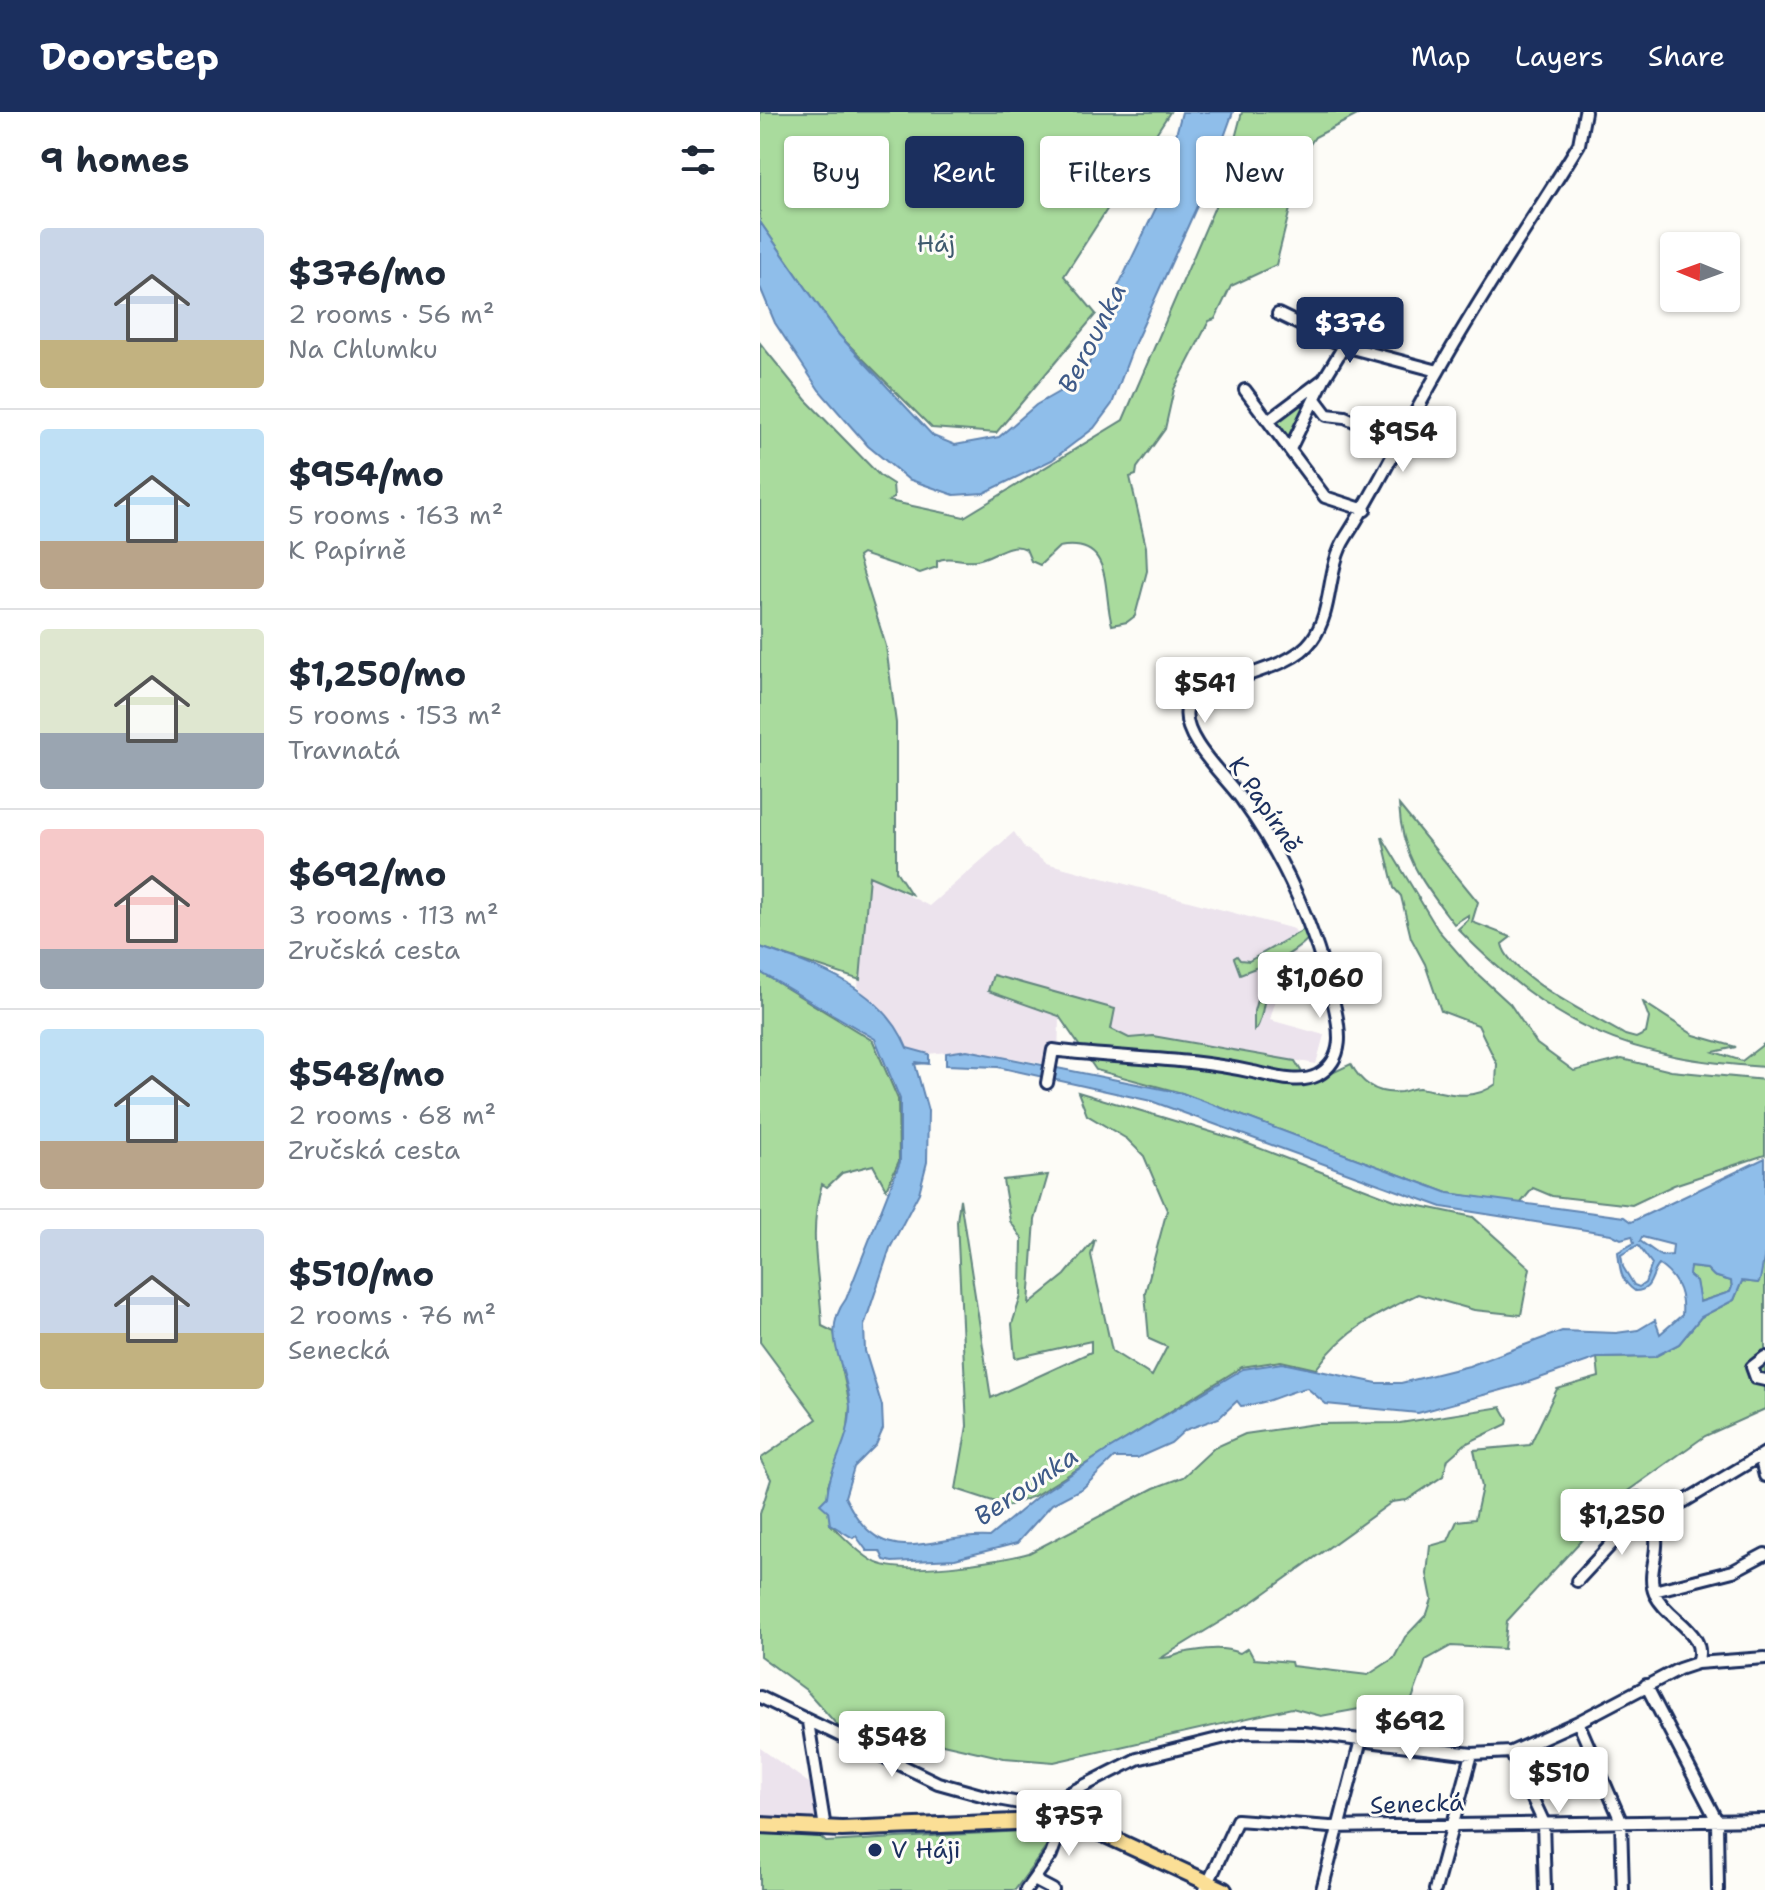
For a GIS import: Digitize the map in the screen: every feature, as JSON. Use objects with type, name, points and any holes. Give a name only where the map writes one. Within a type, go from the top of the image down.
[{"type":"main road","points":[[760,1825],[825,1828],[1042,1813],[1109,1836],[1207,1887],[1224,1890]]},
{"type":"street","name":"K Papírně","points":[[1047,1083],[1053,1050],[1113,1058],[1189,1060],[1305,1079],[1322,1072],[1339,1047],[1340,1030],[1317,939],[1279,859],[1243,802],[1190,733],[1186,716],[1194,700],[1234,680],[1290,660],[1311,643],[1321,626],[1335,560],[1365,510],[1438,371],[1579,144],[1585,112]]},
{"type":"street","points":[[1278,314],[1344,346],[1438,371]]},
{"type":"street","points":[[1290,449],[1344,346]]},
{"type":"street","points":[[1268,421],[1324,379]]},
{"type":"street","points":[[1245,390],[1325,497],[1365,510]]},
{"type":"street","points":[[1315,399],[1327,415],[1345,417],[1401,442]]},
{"type":"street","points":[[1765,1357],[1752,1367],[1756,1378],[1765,1380]]},
{"type":"street","points":[[1650,1522],[1762,1454],[1765,1476]]},
{"type":"street","points":[[1638,1498],[1656,1536],[1652,1579],[1654,1591],[1660,1602],[1699,1641],[1702,1651],[1697,1663]]},
{"type":"street","points":[[1577,1581],[1644,1509]]},
{"type":"street","points":[[1654,1591],[1733,1571],[1765,1554]]},
{"type":"street","points":[[760,1697],[938,1783],[1042,1813],[1137,1759],[1224,1736],[1273,1731],[1472,1754],[1511,1752],[1697,1663],[1765,1658]]},
{"type":"street","points":[[1646,1685],[1717,1821],[1718,1890]]},
{"type":"street","points":[[808,1722],[825,1828]]},
{"type":"street","points":[[1578,1722],[1621,1821],[1623,1890]]},
{"type":"street","points":[[1322,1890],[1361,1740]]},
{"type":"street","points":[[1511,1752],[1543,1821],[1545,1890]]},
{"type":"street","points":[[1435,1890],[1472,1754]]},
{"type":"street","points":[[1026,1890],[1061,1835],[1064,1820]]},
{"type":"street","name":"Senecká","points":[[1207,1887],[1237,1820],[1339,1827],[1452,1822],[1765,1820]]},
{"type":"street","points":[[1034,1880],[1053,1890]]},
{"type":"shaded area","points":[[1014,832],[1024,847],[1046,863],[1294,929],[1304,945],[1287,959],[1270,1020],[1324,1035],[1316,1064],[1154,1036],[1129,1038],[1111,1030],[1115,1009],[994,975],[989,991],[1059,1016],[1058,1066],[967,1050],[928,1054],[907,1048],[901,1033],[858,987],[869,875],[929,906]]},
{"type":"shaded area","points":[[760,1748],[813,1786],[816,1820],[760,1819]]},
{"type":"green space","name":"Háj","points":[[760,112],[1170,112],[1154,136],[1040,136],[1040,208],[1108,208],[1064,276],[1096,314],[996,433],[932,428],[839,335],[760,222]]},
{"type":"green space","points":[[1242,112],[1363,112],[1313,140],[1313,136],[1236,136]]},
{"type":"green space","points":[[1214,208],[1290,208],[1276,265],[1231,286],[1174,389],[1165,429],[1137,468],[1136,475],[1130,477],[1146,547],[1147,571],[1135,616],[1127,622],[1112,625],[1106,583],[1098,558],[1090,550],[1077,546],[1059,547],[1040,565],[1031,561],[1026,549],[1013,547],[976,560],[941,559],[937,561],[937,567],[920,573],[862,554],[858,557],[886,646],[896,723],[896,871],[911,894],[869,876],[860,980],[760,947],[760,343],[806,400],[879,475],[893,484],[894,498],[889,501],[964,517],[1123,420]]},
{"type":"green space","points":[[1320,383],[1292,438],[1285,438],[1275,426],[1275,417]]},
{"type":"green space","points":[[1399,805],[1478,902],[1472,922],[1511,937],[1502,944],[1508,956],[1536,982],[1625,1035],[1636,1038],[1646,1033],[1649,1018],[1643,1002],[1694,1035],[1736,1047],[1714,1052],[1742,1061],[1765,1043],[1765,1067],[1716,1063],[1633,1046],[1596,1032],[1528,991],[1458,929],[1468,920],[1468,915],[1454,924],[1433,896],[1416,869],[1404,840]]},
{"type":"green space","points":[[1382,837],[1438,930],[1471,968],[1510,1004],[1537,1044],[1574,1071],[1622,1059],[1671,1071],[1765,1080],[1765,1155],[1674,1185],[1632,1205],[1552,1196],[1533,1188],[1520,1204],[1448,1193],[1182,1093],[1096,1070],[1059,1016],[988,991],[993,975],[1115,1009],[1111,1029],[1129,1038],[1153,1036],[1295,1061],[1309,1084],[1351,1064],[1365,1082],[1384,1092],[1419,1088],[1468,1095],[1487,1090],[1496,1084],[1497,1064],[1478,1025],[1441,1011],[1425,964],[1411,938],[1401,896],[1394,888]]},
{"type":"green space","points":[[1305,929],[1309,937],[1272,971],[1260,1021],[1254,1031],[1254,1011],[1264,974],[1258,967],[1240,974],[1234,958],[1237,956],[1240,960],[1249,961]]},
{"type":"green space","points":[[760,972],[873,1041],[898,1099],[899,1161],[886,1189],[873,1165],[842,1173],[827,1187],[822,1184],[815,1220],[822,1326],[834,1332],[850,1405],[847,1438],[828,1485],[830,1524],[873,1561],[886,1566],[926,1568],[973,1564],[1029,1553],[1154,1488],[1183,1477],[1214,1448],[1245,1434],[1315,1424],[1400,1423],[1501,1407],[1508,1419],[1507,1424],[1465,1444],[1448,1459],[1443,1476],[1407,1500],[1392,1502],[1254,1601],[1161,1658],[1214,1649],[1240,1653],[1248,1648],[1254,1659],[1368,1675],[1394,1658],[1405,1637],[1427,1614],[1432,1599],[1427,1574],[1430,1546],[1448,1541],[1457,1521],[1475,1519],[1482,1487],[1474,1450],[1530,1445],[1557,1389],[1599,1377],[1597,1358],[1654,1357],[1679,1344],[1701,1317],[1734,1300],[1742,1281],[1758,1283],[1765,1253],[1765,1409],[1705,1436],[1625,1493],[1507,1621],[1504,1649],[1451,1646],[1426,1660],[1411,1702],[1386,1699],[1359,1709],[1321,1716],[1292,1708],[1054,1762],[1004,1758],[912,1737],[838,1726],[806,1690],[760,1656],[760,1514],[771,1479],[760,1459],[817,1419],[760,1342]]},
{"type":"green space","points":[[1078,1092],[1238,1140],[1397,1201],[1473,1217],[1530,1268],[1521,1315],[1474,1310],[1418,1294],[1375,1316],[1349,1334],[1316,1369],[1281,1361],[1242,1367],[1034,1496],[1008,1506],[956,1489],[967,1426],[957,1221],[960,1199],[991,1398],[1091,1352],[1091,1341],[1015,1358],[1012,1324],[1021,1296],[1022,1238],[1010,1221],[1003,1180],[1048,1175],[1035,1220],[1029,1304],[1065,1275],[1095,1239],[1091,1255],[1112,1351],[1152,1376],[1167,1347],[1149,1339],[1145,1293],[1167,1210],[1144,1156],[1127,1139],[1087,1115]]},
{"type":"green space","points":[[1690,1267],[1707,1269],[1714,1276],[1731,1281],[1730,1292],[1699,1302],[1696,1281],[1688,1275]]},
{"type":"green space","points":[[1041,1830],[1050,1842],[1015,1890],[760,1890],[760,1832],[816,1833],[826,1842]]},
{"type":"water","points":[[1182,112],[1233,112],[1224,136],[1196,136],[1196,208],[1134,345],[1112,404],[1094,428],[1052,460],[984,493],[954,495],[908,479],[868,446],[819,390],[775,323],[760,287],[760,222],[839,335],[933,436],[955,445],[999,437],[1036,405],[1071,385],[1086,372],[1117,289],[1156,208],[1180,208],[1180,136],[1176,136]]},
{"type":"water","points":[[760,947],[825,971],[865,995],[882,1010],[907,1048],[929,1054],[929,1063],[915,1064],[928,1111],[927,1162],[919,1193],[890,1248],[864,1326],[865,1351],[882,1406],[883,1429],[876,1445],[854,1467],[845,1497],[860,1521],[875,1536],[892,1543],[909,1545],[989,1537],[1038,1496],[1106,1451],[1243,1369],[1282,1363],[1377,1383],[1401,1383],[1469,1366],[1562,1331],[1616,1333],[1638,1330],[1655,1320],[1660,1334],[1682,1315],[1678,1286],[1659,1265],[1645,1288],[1635,1291],[1626,1283],[1618,1252],[1634,1243],[1632,1236],[1621,1239],[1611,1234],[1442,1207],[1151,1101],[998,1067],[946,1065],[946,1053],[967,1050],[1182,1093],[1448,1193],[1624,1217],[1631,1222],[1765,1158],[1765,1253],[1760,1280],[1758,1283],[1742,1281],[1734,1300],[1701,1317],[1679,1344],[1654,1357],[1597,1358],[1520,1385],[1418,1413],[1326,1404],[1307,1388],[1251,1405],[1241,1406],[1237,1401],[1219,1418],[1185,1430],[1171,1443],[1137,1458],[1114,1458],[1083,1488],[1052,1504],[1017,1543],[955,1559],[884,1560],[880,1551],[867,1551],[856,1536],[853,1538],[830,1524],[828,1511],[820,1504],[827,1497],[849,1419],[848,1392],[837,1352],[835,1326],[900,1162],[900,1099],[875,1039],[760,972]],"holes":[[[1642,1237],[1673,1245],[1672,1255],[1661,1256],[1640,1241]],[[1638,1245],[1652,1264],[1645,1283],[1639,1287],[1634,1285],[1623,1267],[1621,1255]],[[1690,1267],[1707,1269],[1714,1276],[1731,1281],[1732,1287],[1730,1292],[1700,1302],[1696,1281],[1689,1275]]]},
{"type":"waterway","points":[[916,1062],[929,1064]]},
{"type":"place","name":"V Háji","points":[[875,1850]]},
{"type":"water label","name":"Berounka","points":[[1092,338]]},
{"type":"water label","name":"Berounka","points":[[1026,1486]]}]
